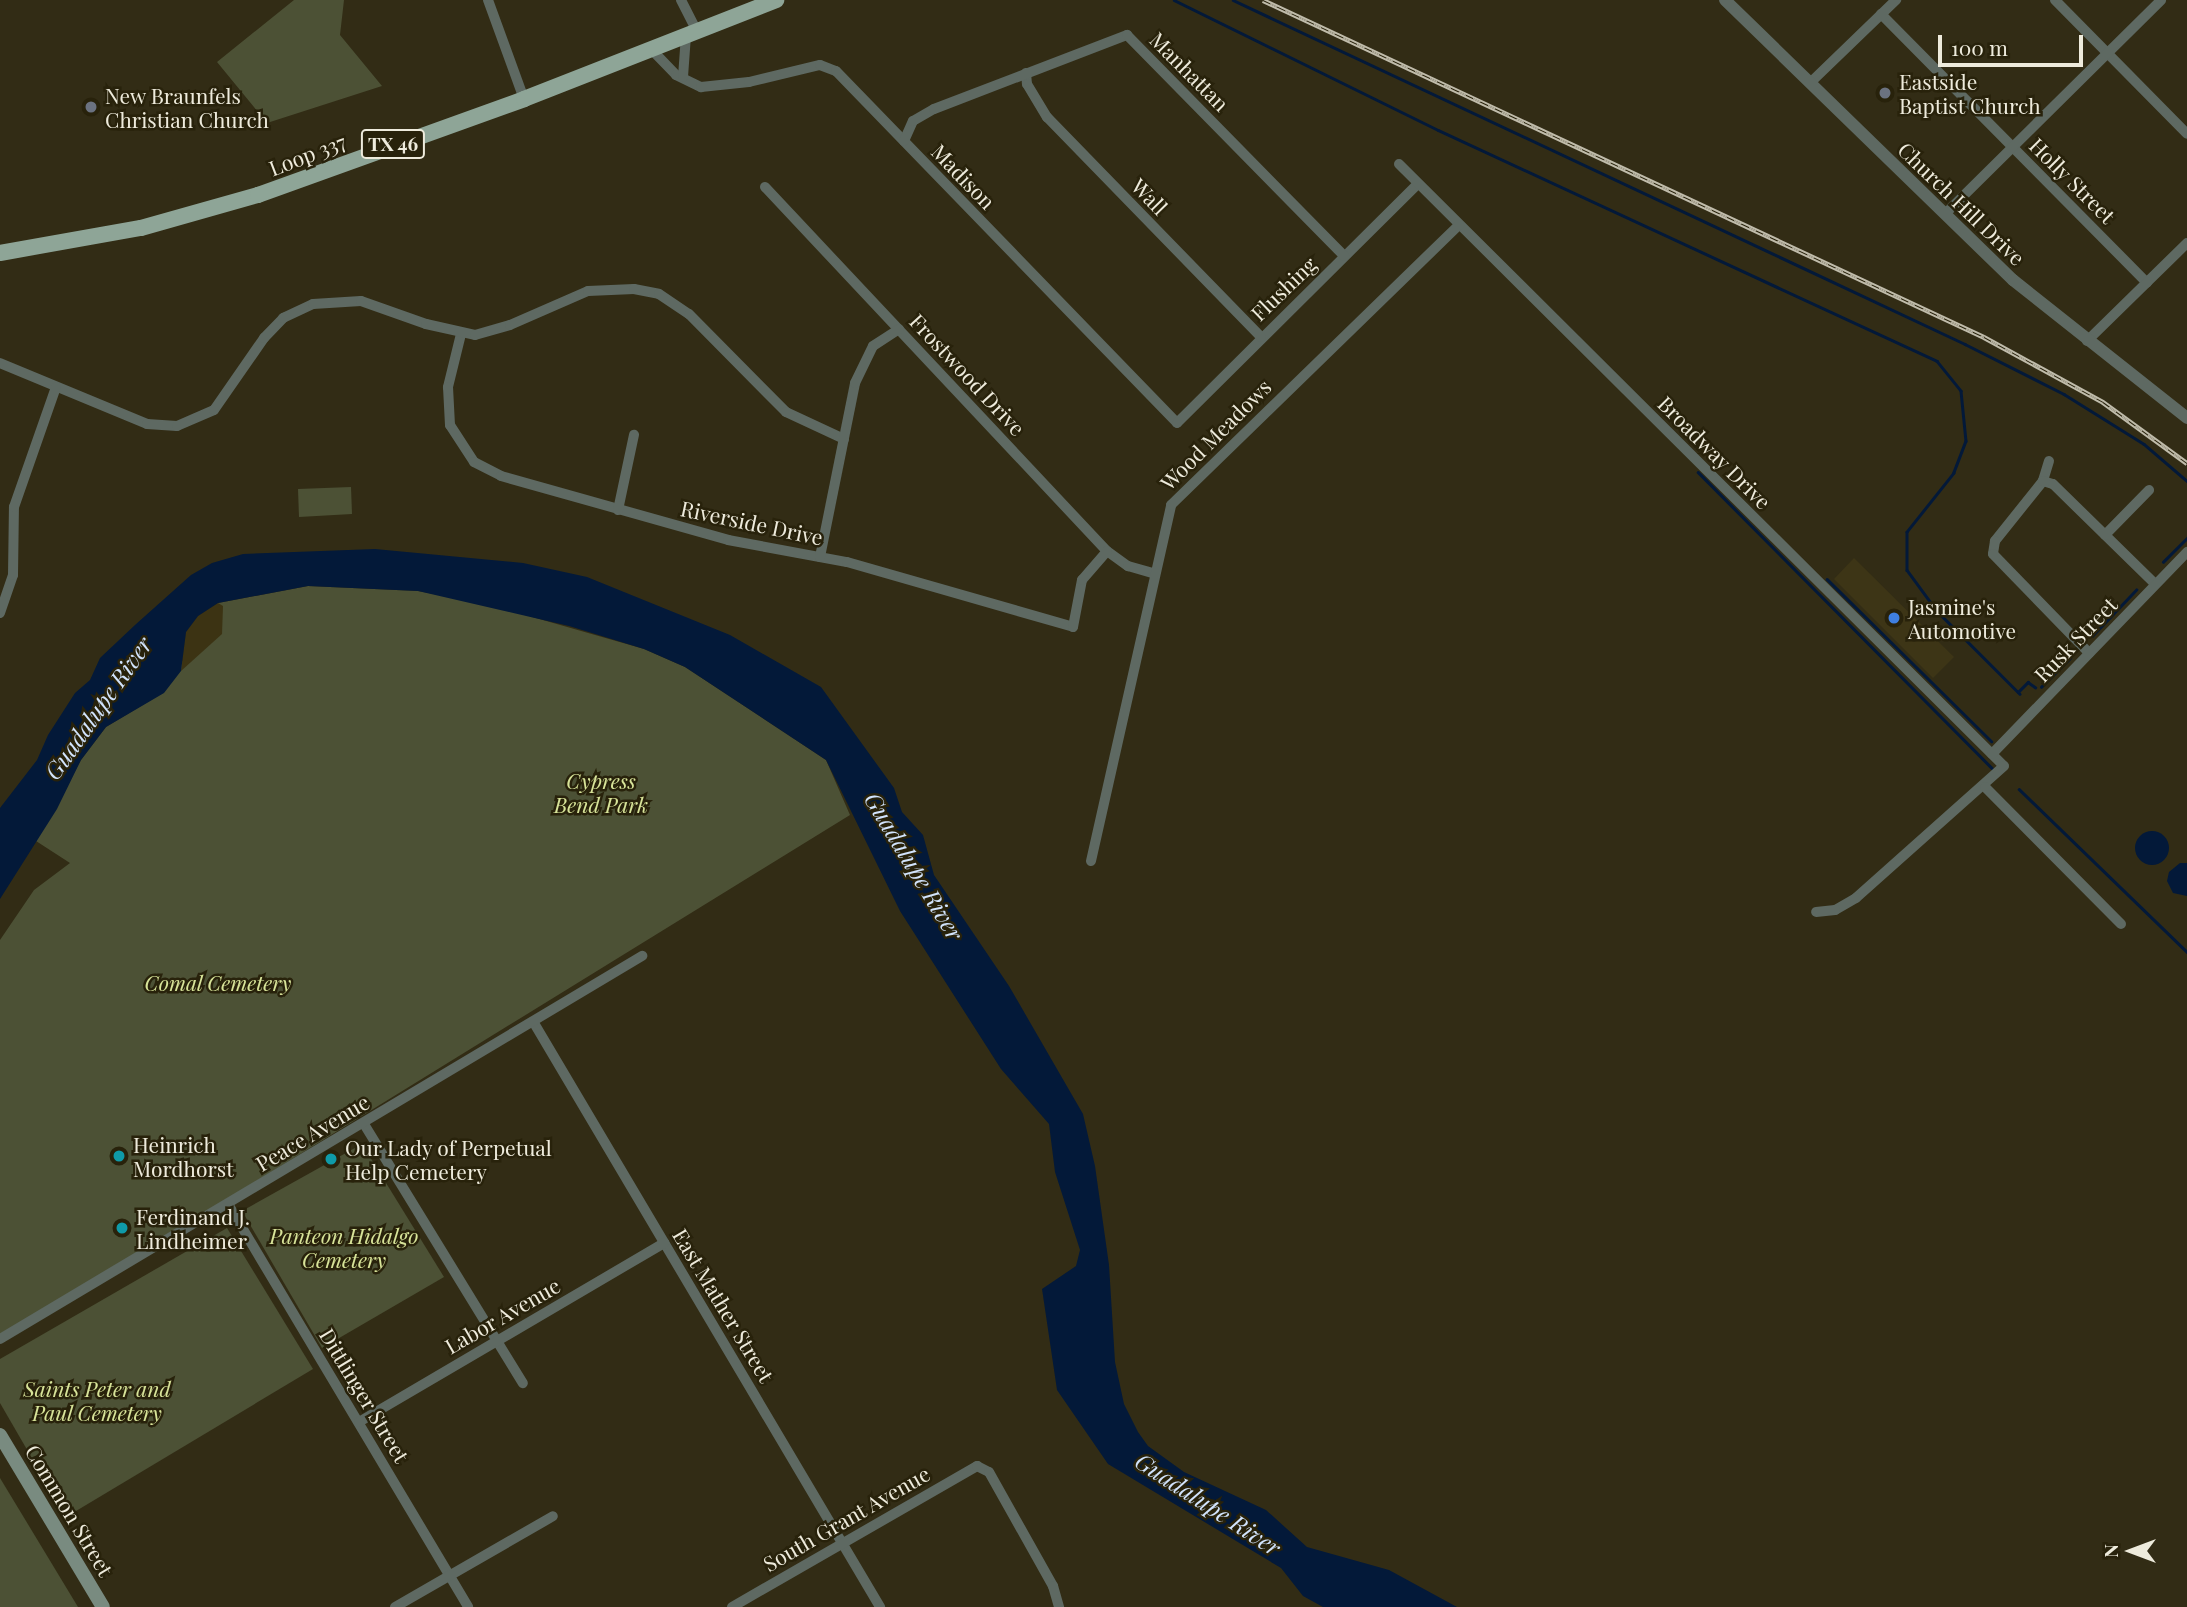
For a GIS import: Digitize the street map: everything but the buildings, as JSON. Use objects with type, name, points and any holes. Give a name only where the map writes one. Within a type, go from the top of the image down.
[{"type":"main road","name":"Loop 337","points":[[0,253],[99,237],[212,210],[524,100],[776,0]]},
{"type":"main road","name":"Common Street","points":[[0,1435],[103,1607]]},
{"type":"street","points":[[488,0],[524,100]]},
{"type":"street","points":[[681,0],[692,33],[682,78]]},
{"type":"street","name":"Church Hill Drive","points":[[1725,0],[2013,280],[2187,418]]},
{"type":"street","points":[[1810,83],[1896,0]]},
{"type":"street","points":[[2055,0],[2187,134]]},
{"type":"street","points":[[1945,214],[2161,0]]},
{"type":"street","name":"Holly Street","points":[[1881,14],[2147,283]]},
{"type":"street","name":"Manhattan","points":[[904,141],[913,121],[921,115],[1127,35],[1344,256]]},
{"type":"street","name":"Madison","points":[[651,49],[694,86],[709,87],[825,65],[904,141],[1177,423]]},
{"type":"street","name":"Wall","points":[[1026,73],[1027,84],[1047,117],[1261,337]]},
{"type":"street","name":"Broadway Drive","points":[[1399,164],[2004,766],[1984,787]]},
{"type":"street","name":"Flushing","points":[[1177,423],[1418,184]]},
{"type":"street","name":"Frostwood Drive","points":[[765,187],[1107,551],[1128,566],[1152,573]]},
{"type":"street","name":"Wood Meadows","points":[[1091,862],[1164,519],[1177,497],[1459,225]]},
{"type":"street","points":[[2087,341],[2187,243]]},
{"type":"street","points":[[0,363],[147,424],[177,426],[214,410],[264,338],[283,318],[313,304],[361,301],[461,334],[491,332],[601,288],[648,291],[669,299],[710,331],[786,412],[844,439]]},
{"type":"street","points":[[820,557],[855,383],[873,346],[899,329]]},
{"type":"street","name":"Riverside Drive","points":[[461,334],[447,402],[450,425],[463,450],[501,476],[760,548],[820,557],[1073,627],[1082,580],[1107,551]]},
{"type":"street","points":[[0,613],[13,575],[14,507],[55,387]]},
{"type":"street","points":[[618,510],[635,435]]},
{"type":"street","points":[[2049,461],[2043,481],[2034,487],[1993,551],[1997,561],[2089,653]]},
{"type":"street","points":[[2043,481],[2053,484],[2155,584]]},
{"type":"street","points":[[2105,535],[2149,490]]},
{"type":"street","name":"Rusk Street","points":[[1992,754],[2187,552]]},
{"type":"street","points":[[1816,912],[1835,910],[1856,898],[1984,787],[2121,924]]},
{"type":"street","name":"Peace Avenue","points":[[0,1339],[364,1124],[472,1055],[534,1023],[642,956]]},
{"type":"street","name":"East Mather Street","points":[[534,1023],[880,1607]]},
{"type":"street","points":[[364,1124],[495,1342],[523,1382]]},
{"type":"street","name":"Dittlinger Street","points":[[228,1204],[468,1607]]},
{"type":"street","name":"Labor Avenue","points":[[359,1422],[664,1243]]},
{"type":"street","name":"South Grant Avenue","points":[[732,1607],[969,1468],[981,1467],[989,1472],[1040,1563],[1056,1605]]},
{"type":"street","points":[[395,1607],[553,1516]]},
{"type":"shaded area","name":"Jasmine's Automotive","points":[[1854,558],[1954,657],[1933,678],[1834,579]]},
{"type":"green space","points":[[294,0],[344,0],[340,35],[382,86],[267,123],[217,62]]},
{"type":"green space","points":[[351,487],[352,514],[299,517],[298,489]]},
{"type":"green space","points":[[308,586],[418,591],[487,604],[644,649],[685,667],[826,760],[850,815],[0,1339],[0,940],[34,890],[70,863],[36,841],[81,760],[106,727],[164,692],[218,603]]},
{"type":"green space","name":"Panteon Hidalgo Cemetery","points":[[362,1144],[444,1277],[322,1348],[242,1211]]},
{"type":"green space","name":"Saints Peter and Paul Cemetery","points":[[227,1228],[313,1369],[66,1517],[0,1403],[0,1359]]},
{"type":"green space","points":[[0,1478],[78,1607],[0,1607]]},
{"type":"sand","points":[[218,603],[223,606],[222,634],[181,671],[186,632],[198,616]]},
{"type":"water","name":"Guadalupe River","points":[[375,549],[523,563],[587,577],[730,635],[821,687],[894,788],[902,812],[923,835],[934,875],[1009,986],[1083,1114],[1095,1166],[1109,1265],[1115,1362],[1124,1404],[1138,1432],[1148,1446],[1184,1472],[1266,1510],[1307,1547],[1389,1570],[1457,1607],[1323,1607],[1303,1596],[1281,1568],[1108,1464],[1057,1390],[1042,1289],[1076,1266],[1080,1250],[1055,1172],[1049,1124],[1001,1069],[900,911],[826,760],[685,667],[644,649],[569,626],[418,591],[308,586],[218,603],[198,616],[186,632],[181,671],[164,693],[106,727],[81,760],[57,809],[0,899],[0,808],[37,760],[48,735],[75,693],[90,680],[100,658],[135,625],[191,575],[212,563],[243,554]]},
{"type":"water","points":[[2152,831],[2164,836],[2169,848],[2164,860],[2152,865],[2140,860],[2135,848],[2140,836]]},
{"type":"water","points":[[2180,863],[2187,863],[2187,896],[2173,893],[2167,881],[2169,872]]},
{"type":"waterway","points":[[1174,0],[1438,130],[1937,361],[1961,391],[1966,441],[1954,473],[1907,532],[1907,570],[1937,611],[2020,694]]},
{"type":"waterway","points":[[1233,0],[1965,344],[2064,394],[2144,444],[2187,481]]},
{"type":"waterway","points":[[1698,472],[1992,768]]},
{"type":"waterway","points":[[2163,562],[2187,538]]},
{"type":"waterway","points":[[1827,579],[1991,741]]},
{"type":"waterway","points":[[2092,636],[2136,590]]},
{"type":"waterway","points":[[2041,687],[2070,658]]},
{"type":"waterway","points":[[2018,692],[2028,682],[2035,687]]},
{"type":"waterway","points":[[2019,789],[2187,952]]},
{"type":"railway","points":[[1263,0],[1984,337],[2103,402],[2187,463]]},
{"type":"place","name":"Eastside Baptist Church","points":[[1885,93]]},
{"type":"place","name":"New Braunfels Christian Church","points":[[91,107]]},
{"type":"place","name":"Jasmine's Automotive","points":[[1894,618]]},
{"type":"place","name":"Heinrich Mordhorst","points":[[119,1156]]},
{"type":"place","name":"Our Lady of Perpetual Help Cemetery","points":[[331,1159]]},
{"type":"place","name":"Ferdinand J. Lindheimer","points":[[122,1228]]},
{"type":"park label","name":"Cypress Bend Park","points":[[601,792]]},
{"type":"park label","name":"Comal Cemetery","points":[[218,982]]}]
